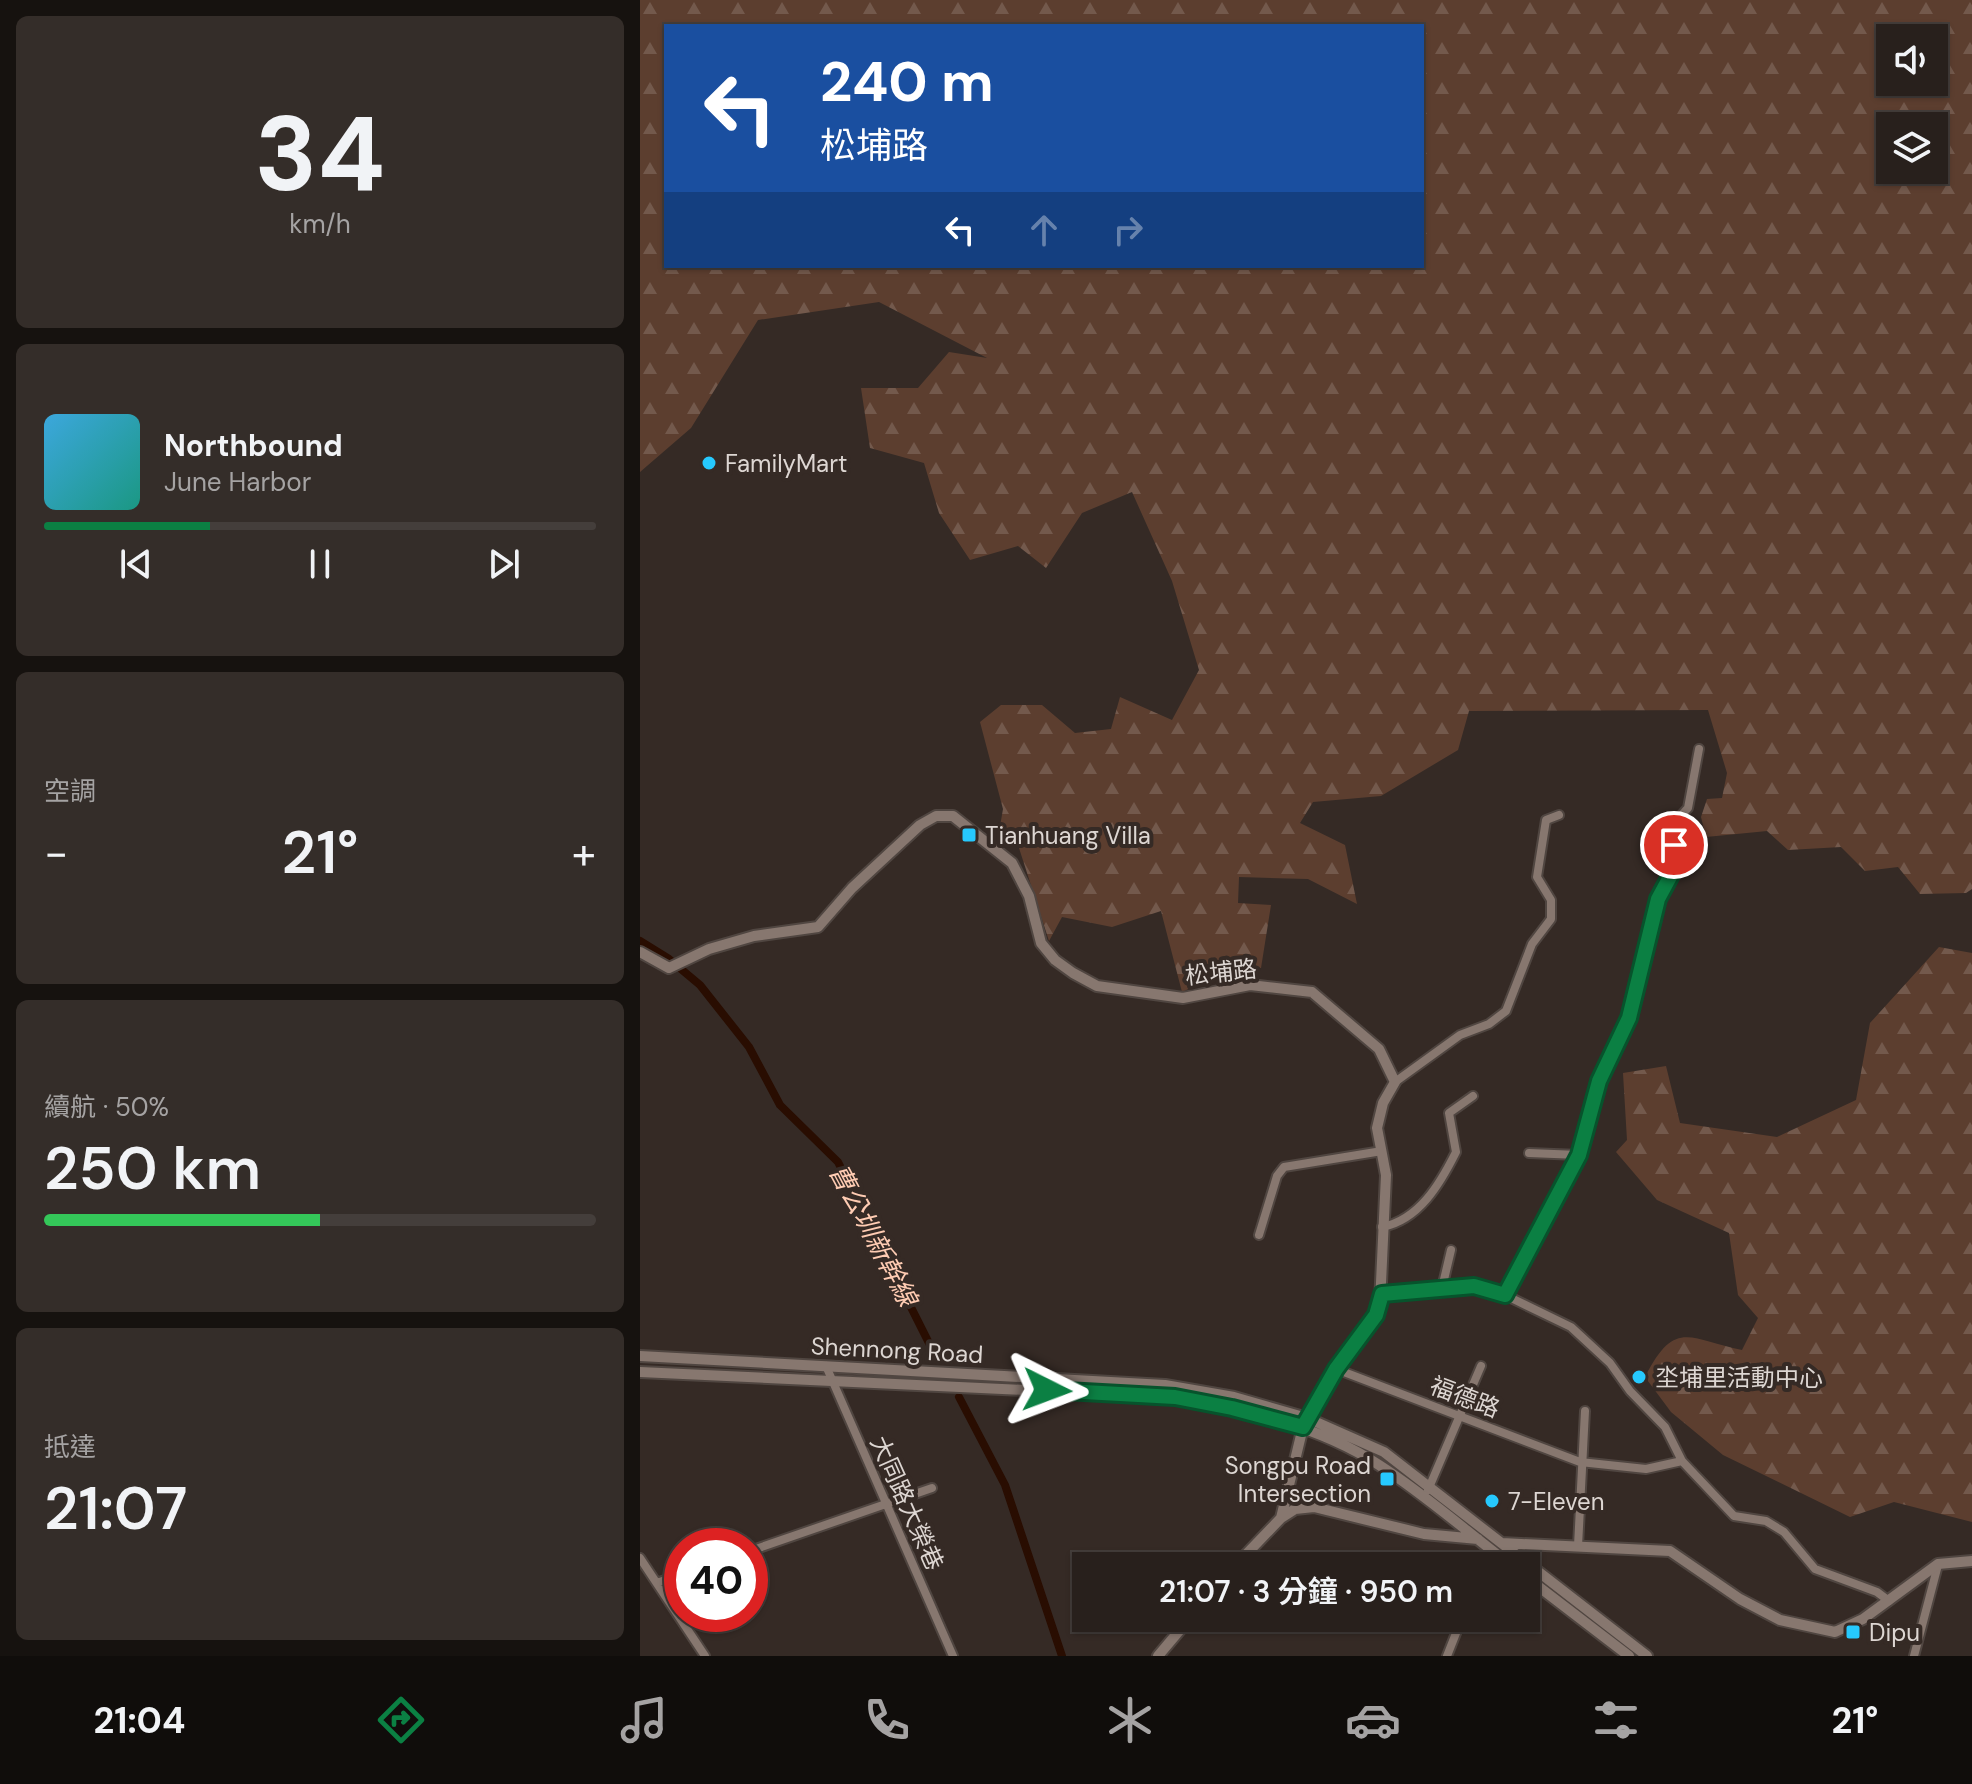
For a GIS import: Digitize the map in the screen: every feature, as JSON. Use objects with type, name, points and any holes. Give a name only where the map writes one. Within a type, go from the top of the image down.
[{"type":"street","points":[[1505,1295],[1579,1155],[1599,1081],[1629,1018],[1658,899],[1671,875],[1677,820],[1688,808],[1699,749]]},
{"type":"street","points":[[1281,1518],[1305,1423],[1336,1369],[1376,1315],[1382,1294],[1386,1175],[1379,1114],[1395,1082],[1460,1035],[1489,1024],[1506,1011],[1532,944],[1551,919],[1551,900],[1537,877],[1546,820],[1559,815]]},
{"type":"street","name":"松埔路","points":[[640,952],[671,967],[684,959],[754,936],[818,927],[852,888],[920,825],[936,816],[953,816],[1012,863],[1029,896],[1041,943],[1055,960],[1084,980],[1097,986],[1183,998],[1254,984],[1312,992],[1379,1049],[1395,1082]]},
{"type":"street","points":[[1382,1227],[1404,1222],[1421,1205],[1456,1152],[1449,1113],[1473,1096]]},
{"type":"street","points":[[1259,1235],[1277,1176],[1284,1167],[1382,1151]]},
{"type":"street","points":[[1529,1153],[1579,1155]]},
{"type":"street","points":[[1442,1288],[1451,1250]]},
{"type":"street","points":[[1382,1294],[1474,1286],[1505,1295],[1571,1327],[1610,1363],[1630,1391],[1672,1436],[1682,1461],[1734,1516],[1766,1521],[1784,1532],[1815,1569],[1877,1592],[1889,1601]]},
{"type":"street","name":"Shennong Road","points":[[640,1356],[1165,1385],[1234,1397],[1305,1423],[1428,1491],[1500,1542],[1647,1656]]},
{"type":"street","name":"大同路大榮巷","points":[[826,1366],[953,1656]]},
{"type":"street","points":[[1428,1491],[1481,1366]]},
{"type":"street","name":"福德路","points":[[1336,1369],[1580,1462],[1646,1469],[1682,1461]]},
{"type":"street","name":"Shennong Road","points":[[640,1372],[1175,1397],[1305,1423]]},
{"type":"street","points":[[1578,1546],[1585,1411]]},
{"type":"street","points":[[768,1545],[932,1488]]},
{"type":"street","name":"Shennong Road","points":[[1428,1491],[1488,1552]]},
{"type":"street","points":[[1248,1552],[1281,1518],[1295,1509],[1314,1507],[1424,1534],[1500,1542],[1670,1551],[1740,1599],[1780,1620],[1814,1629],[1845,1630],[1938,1564],[1972,1561]]},
{"type":"street","points":[[1498,1552],[1500,1542]]},
{"type":"street","points":[[640,1558],[705,1656]]},
{"type":"street","points":[[1914,1656],[1938,1564]]},
{"type":"street","points":[[657,1583],[664,1580]]},
{"type":"street","points":[[1540,1588],[1629,1656]]},
{"type":"street","points":[[1158,1656],[1178,1632]]},
{"type":"street","points":[[1447,1656],[1456,1632]]},
{"type":"green space","points":[[640,0],[1972,0],[1972,889],[1966,893],[1920,894],[1898,867],[1865,871],[1841,847],[1788,850],[1767,831],[1706,837],[1701,817],[1707,799],[1722,798],[1727,773],[1708,710],[1469,711],[1458,750],[1381,796],[1313,802],[1300,823],[1345,845],[1357,904],[1308,879],[1239,877],[1238,903],[1271,905],[1261,968],[1237,966],[1182,992],[1161,911],[1112,927],[1062,917],[1049,941],[1019,848],[998,838],[1003,809],[980,722],[1001,705],[1042,705],[1075,733],[1111,729],[1120,697],[1172,720],[1199,670],[1172,581],[1132,492],[1082,513],[1046,568],[1018,546],[970,560],[939,513],[924,463],[870,448],[861,388],[918,388],[949,352],[987,358],[879,302],[758,320],[691,428],[640,472]]},
{"type":"green space","points":[[1939,947],[1972,953],[1972,1522],[1894,1502],[1850,1517],[1723,1455],[1671,1412],[1645,1377],[1665,1346],[1685,1337],[1742,1350],[1758,1318],[1738,1295],[1729,1233],[1657,1200],[1616,1152],[1627,1140],[1623,1073],[1666,1066],[1680,1123],[1777,1137],[1856,1100],[1870,1023]]},
{"type":"waterway","name":"曹公圳新幹線","points":[[640,941],[669,959],[700,985],[749,1047],[780,1105],[838,1162],[937,1359]]},
{"type":"waterway","name":"曹公圳新幹線","points":[[959,1397],[1005,1485],[1062,1656]]},
{"type":"place","name":"FamilyMart","points":[[709,463]]},
{"type":"place","name":"Tianhuang Villa","points":[[969,835]]},
{"type":"place","name":"坔埔里活動中心","points":[[1639,1377]]},
{"type":"place","name":"Songpu Road Intersection","points":[[1387,1479]]},
{"type":"place","name":"7-Eleven","points":[[1492,1501]]},
{"type":"place","name":"Dipu","points":[[1853,1632]]},
{"type":"route","points":[[1047,1390],[1175,1397],[1303,1427],[1336,1369],[1376,1315],[1382,1294],[1474,1286],[1505,1295],[1579,1155],[1599,1081],[1629,1018],[1658,899],[1670,880],[1674,845]]}]
